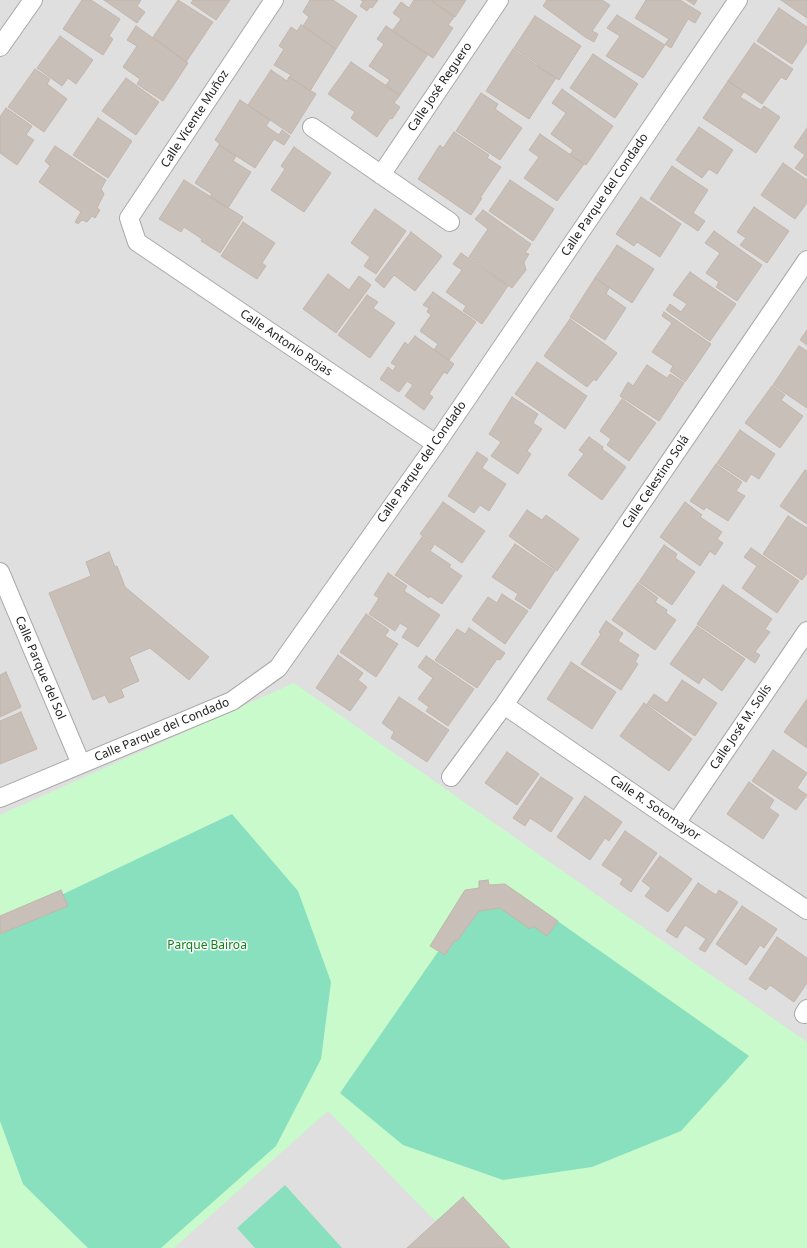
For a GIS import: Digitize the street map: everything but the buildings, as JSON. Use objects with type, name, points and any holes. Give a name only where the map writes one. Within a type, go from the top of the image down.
[{"type":"street","points":[[0,48],[32,0]]},
{"type":"street","name":"Calle Vicente Muñoz","points":[[137,242],[129,218],[274,0]]},
{"type":"street","name":"Calle José Reguero","points":[[381,175],[500,0]]},
{"type":"street","name":"Calle Parque del Condado","points":[[0,798],[232,701],[278,668],[436,444],[738,0]]},
{"type":"street","points":[[312,127],[450,222]]},
{"type":"street","name":"Calle Antonio Rojas","points":[[137,242],[436,444]]},
{"type":"street","name":"Calle Celestino Solá","points":[[451,777],[504,705],[807,260]]},
{"type":"street","name":"Calle Parque del Sol","points":[[0,572],[81,764]]},
{"type":"street","name":"Calle José M. Solís","points":[[676,823],[807,631]]},
{"type":"street","name":"Calle R. Sotomayor","points":[[504,705],[676,823],[807,910]]},
{"type":"shaded area","points":[[0,0],[807,0],[807,1248],[0,1248]]},
{"type":"green space","name":"Parque Bairoa","points":[[294,683],[807,1042],[807,1248],[508,1248],[465,1201],[435,1221],[328,1111],[174,1248],[0,1248],[0,815]]},
{"type":"green space","points":[[232,814],[298,891],[331,982],[321,1059],[276,1146],[161,1248],[88,1248],[23,1184],[0,1121],[0,924]]},
{"type":"green space","points":[[515,891],[749,1056],[681,1131],[592,1167],[503,1180],[403,1145],[340,1093],[469,907]]},
{"type":"green space","points":[[285,1185],[342,1248],[255,1248],[237,1228]]}]
